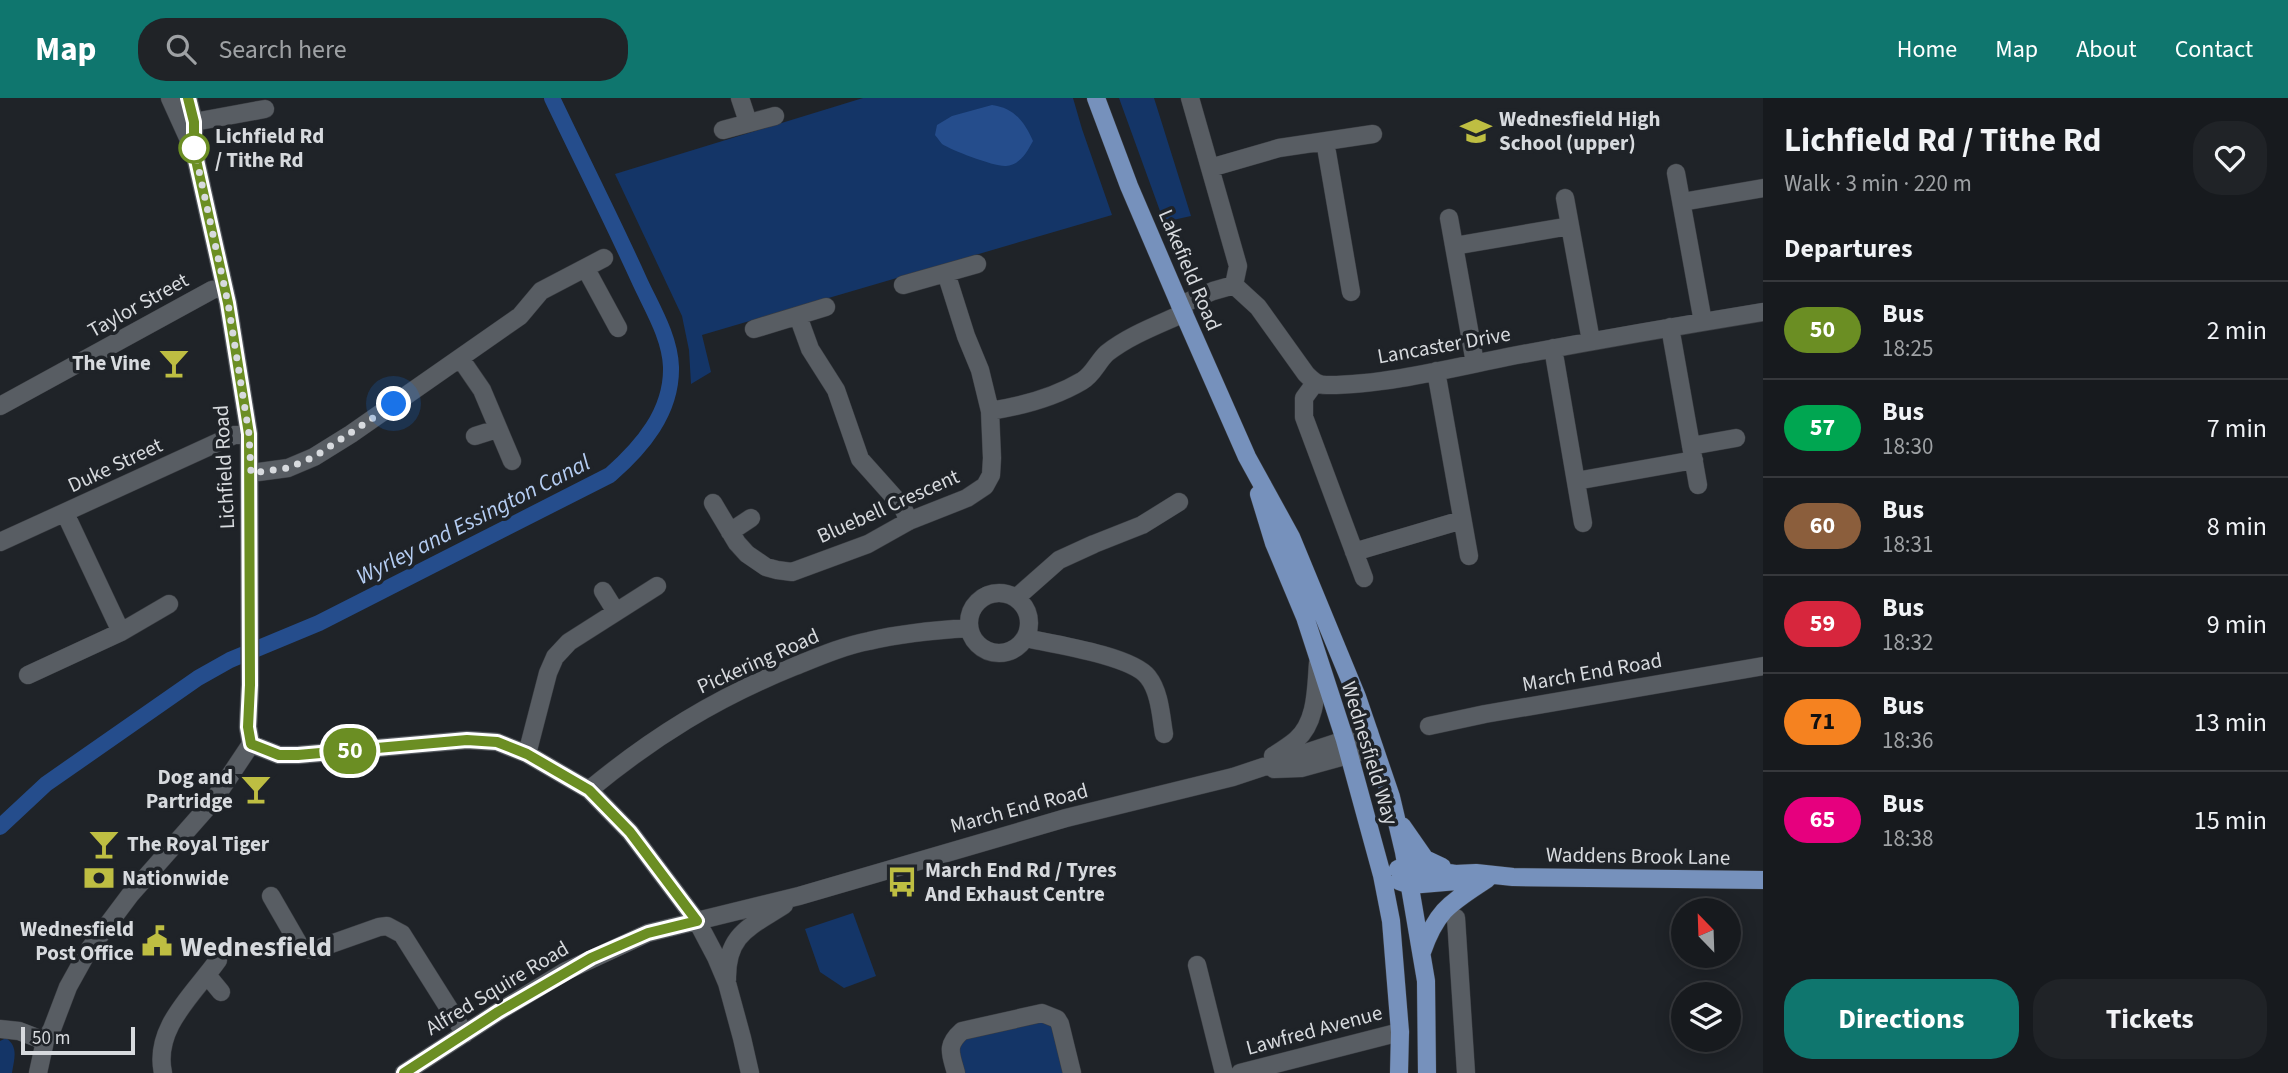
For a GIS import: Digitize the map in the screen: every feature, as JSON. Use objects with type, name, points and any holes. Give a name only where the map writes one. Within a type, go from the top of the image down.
[{"type":"main road","name":"Lakefield Road","points":[[1096,98],[1129,186],[1247,457]]},
{"type":"main road","name":"Wednesfield Way","points":[[1247,457],[1274,543],[1305,617],[1347,748],[1382,875],[1391,921],[1400,1032],[1399,1073]]},
{"type":"main road","points":[[1247,457],[1291,537],[1355,690],[1396,817],[1426,981],[1427,1073]]},
{"type":"main road","points":[[1396,817],[1425,859],[1455,874]]},
{"type":"main road","points":[[1382,875],[1406,866],[1455,874],[1513,877]]},
{"type":"main road","points":[[1382,875],[1409,885],[1513,877]]},
{"type":"main road","name":"Waddens Brook Lane","points":[[1513,877],[1763,880]]},
{"type":"main road","points":[[1421,954],[1438,916],[1450,903],[1487,879]]},
{"type":"street","name":"Lichfield Road","points":[[170,98],[194,151],[224,286],[249,434],[251,473],[248,727],[251,744]]},
{"type":"street","name":"Lichfield Road","points":[[188,98],[194,122],[194,151]]},
{"type":"street","points":[[740,98],[748,122]]},
{"type":"street","points":[[1190,98],[1238,266],[1234,285]]},
{"type":"street","points":[[194,122],[265,109]]},
{"type":"street","points":[[723,130],[775,116]]},
{"type":"street","points":[[1210,168],[1279,148],[1373,134]]},
{"type":"street","points":[[1325,141],[1340,275],[1351,292]]},
{"type":"street","points":[[1676,173],[1703,322]]},
{"type":"street","points":[[1682,202],[1763,188]]},
{"type":"street","points":[[1565,198],[1591,341]]},
{"type":"street","points":[[1449,218],[1475,363]]},
{"type":"street","points":[[1454,246],[1570,226]]},
{"type":"street","points":[[251,473],[288,468],[314,457],[520,316],[541,291],[604,258]]},
{"type":"street","points":[[903,285],[977,264]]},
{"type":"street","points":[[586,269],[618,328]]},
{"type":"street","name":"Bluebell Crescent","points":[[713,503],[737,543],[753,559],[777,570],[792,572],[868,544],[909,520],[967,498],[985,486],[991,474],[990,411],[980,370],[946,272]]},
{"type":"street","points":[[990,411],[1016,407],[1085,379],[1105,355],[1128,338],[1213,291],[1234,285]]},
{"type":"street","points":[[1234,285],[1258,307],[1315,383],[1304,398],[1304,418],[1364,578]]},
{"type":"street","name":"Taylor Street","points":[[0,406],[212,290],[224,286]]},
{"type":"street","points":[[754,329],[826,307]]},
{"type":"street","name":"Lancaster Drive","points":[[1315,383],[1326,386],[1359,383],[1436,371],[1763,312]]},
{"type":"street","points":[[798,316],[810,349],[836,390],[860,459],[902,506],[909,520]]},
{"type":"street","points":[[1670,327],[1698,485]]},
{"type":"street","points":[[1553,348],[1583,523]]},
{"type":"street","points":[[460,358],[482,390],[512,461]]},
{"type":"street","points":[[1436,371],[1469,556]]},
{"type":"street","points":[[475,436],[497,429]]},
{"type":"street","name":"Duke Street","points":[[0,541],[234,435],[249,434]]},
{"type":"street","points":[[1576,481],[1693,453],[1736,438]]},
{"type":"street","points":[[1016,598],[1059,560],[1142,525],[1179,502]]},
{"type":"street","points":[[65,513],[121,632]]},
{"type":"street","points":[[730,532],[751,518]]},
{"type":"street","points":[[1354,552],[1462,520]]},
{"type":"street","points":[[527,754],[548,673],[555,657],[569,642],[657,586]]},
{"type":"street","points":[[603,591],[616,612]]},
{"type":"street","points":[[999,593],[1016,598],[1023,604],[1029,621],[1025,638],[1019,646],[1000,653],[981,647],[974,640],[969,628],[971,612],[982,598],[999,593]]},
{"type":"street","points":[[42,675],[169,604]]},
{"type":"street","name":"Pickering Road","points":[[589,790],[631,755],[685,720],[733,693],[777,673],[866,641],[915,632],[969,628]]},
{"type":"street","points":[[1025,638],[1123,662],[1147,676],[1155,691],[1164,734]]},
{"type":"street","name":"March End Road","points":[[697,921],[799,896],[1066,818],[1233,777],[1253,769],[1297,740],[1309,725],[1316,692],[1318,663]]},
{"type":"street","name":"March End Road","points":[[1439,728],[1763,666]]},
{"type":"street","points":[[38,1073],[45,1041],[68,987],[88,951],[130,895],[213,801],[251,744],[279,755],[298,755],[467,740],[497,742],[527,754],[589,790],[630,832],[697,921],[716,957],[727,983],[750,1073]]},
{"type":"street","points":[[1253,769],[1301,768],[1372,740]]},
{"type":"street","points":[[271,896],[301,948],[314,950],[379,926],[387,926],[402,934],[465,1034]]},
{"type":"street","name":"March End Road","points":[[727,983],[730,951],[741,933],[799,896]]},
{"type":"street","points":[[1456,918],[1466,1073]]},
{"type":"street","name":"Alfred Squire Road","points":[[404,1073],[527,994],[591,958],[648,933],[697,921]]},
{"type":"street","points":[[163,1073],[161,1048],[167,1028],[218,960]]},
{"type":"street","name":"Lawfred Avenue","points":[[1197,965],[1224,1073]]},
{"type":"street","points":[[207,975],[220,992]]},
{"type":"street","points":[[956,1073],[950,1046],[961,1031],[1042,1013],[1057,1019],[1060,1024],[1072,1073]]},
{"type":"street","points":[[0,1029],[19,1031],[45,1041]]},
{"type":"street","name":"Lawfred Avenue","points":[[1240,1073],[1400,1032]]},
{"type":"shaded area","points":[[863,98],[1073,98],[1112,215],[702,335],[711,372],[691,384],[689,350],[682,316],[615,174]]},
{"type":"shaded area","points":[[1119,98],[1154,98],[1191,216],[1164,222]]},
{"type":"shaded area","points":[[992,105],[1012,112],[1026,127],[1033,141],[1019,161],[1000,166],[973,158],[942,144],[935,135],[937,125],[952,116]]},
{"type":"shaded area","points":[[853,913],[876,976],[844,988],[820,972],[805,929]]},
{"type":"shaded area","points":[[1045,1019],[1054,1026],[1064,1073],[963,1073],[957,1046],[966,1037]]},
{"type":"shaded area","points":[[6,1038],[13,1045],[14,1063],[12,1073],[0,1073],[0,1041]]},
{"type":"waterway","name":"Wyrley and Essington Canal","points":[[0,827],[46,784],[198,678],[230,660],[319,623],[610,475],[644,440],[661,414],[666,399],[670,383],[670,356],[655,312],[552,98]]},
{"type":"bus line","name":"50","points":[[188,98],[194,122],[194,151],[228,303],[249,434],[251,473],[248,727],[251,744],[279,755],[298,755],[467,740],[497,742],[527,754],[589,790],[630,832],[697,921],[648,933],[591,958],[498,1012],[404,1073]]},
{"type":"place","name":"Wednesfield High School (upper)","points":[[1476,131]]},
{"type":"place","name":"Lichfield Rd / Tithe Rd","points":[[194,148]]},
{"type":"place","name":"The Vine","points":[[174,363]]},
{"type":"place","name":"Dog and Partridge","points":[[256,789]]},
{"type":"place","name":"The Royal Tiger","points":[[104,844]]},
{"type":"place","name":"Nationwide","points":[[99,878]]},
{"type":"place","name":"March End Rd / Tyres And Exhaust Centre","points":[[902,882]]},
{"type":"place","name":"Wednesfield Post Office","points":[[157,941]]},
{"type":"district","name":"Wednesfield","points":[[256,946]]},
{"type":"route","points":[[194,148],[228,303],[249,434],[251,473],[288,468],[314,457],[394,404]]}]
